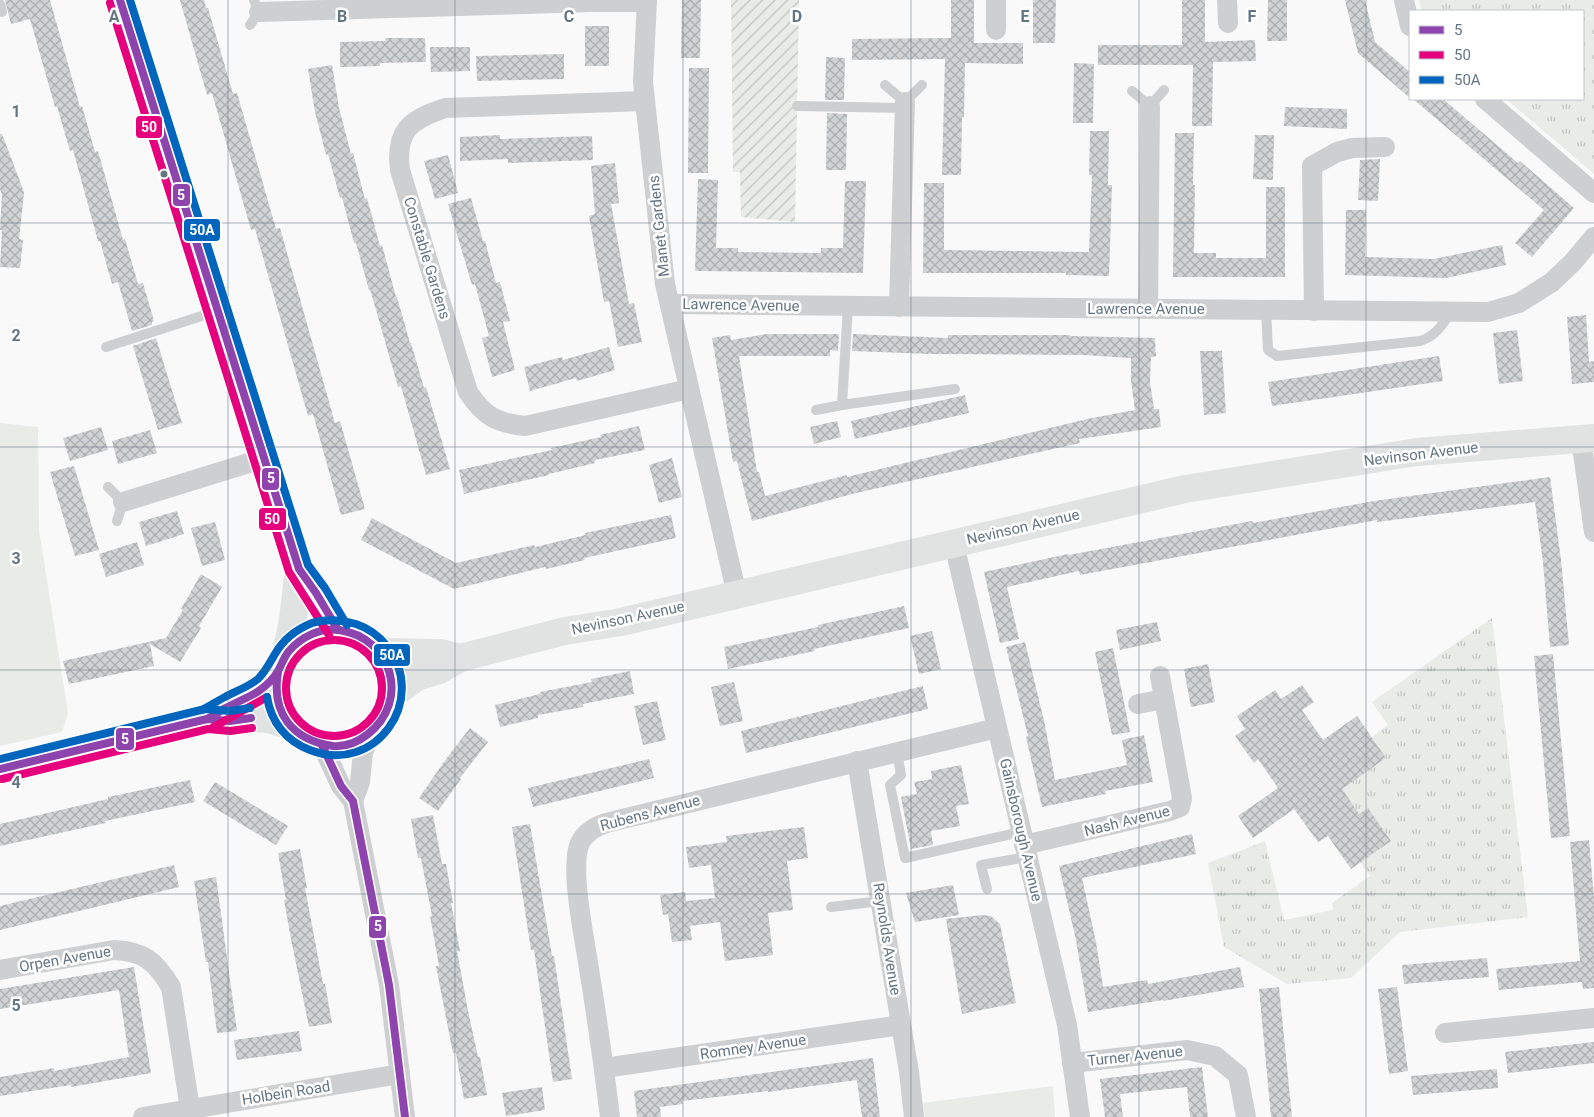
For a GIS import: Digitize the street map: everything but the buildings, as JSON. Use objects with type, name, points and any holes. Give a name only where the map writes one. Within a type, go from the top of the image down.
[{"type":"main road","points":[[120,0],[299,569],[338,630]]},
{"type":"main road","name":"Nevinson Avenue","points":[[392,695],[417,677],[439,670],[460,658],[565,631],[621,622],[1185,489],[1417,452],[1587,439]]},
{"type":"main road","points":[[0,769],[207,719],[233,704],[250,697],[281,665],[294,645],[307,636],[322,630],[354,633],[369,640],[388,665],[392,680],[392,695],[388,710],[381,723],[370,734],[356,742],[341,746],[322,745],[304,738],[290,726],[280,710],[276,691],[281,665],[291,637],[299,569]]},
{"type":"main road","name":"Nevinson Avenue","points":[[380,652],[441,652],[460,658]]},
{"type":"main road","points":[[207,719],[230,721],[251,718],[269,720],[290,726]]},
{"type":"street","points":[[996,0],[996,30]]},
{"type":"street","points":[[1227,0],[1228,23]]},
{"type":"street","points":[[1404,0],[1409,22]]},
{"type":"street","points":[[254,12],[647,1]]},
{"type":"street","name":"Manet Gardens","points":[[647,1],[642,82],[665,284],[737,595]]},
{"type":"street","points":[[1486,100],[1594,193]]},
{"type":"street","name":"Constable Gardens","points":[[645,101],[445,108],[426,114],[411,124],[402,138],[398,152],[400,170],[468,392],[488,416],[506,424],[525,426],[689,389]]},
{"type":"street","points":[[899,307],[905,105]]},
{"type":"street","points":[[1148,309],[1150,106]]},
{"type":"street","points":[[1314,311],[1312,166],[1337,152],[1352,148],[1384,147]]},
{"type":"street","name":"Lawrence Avenue","points":[[670,304],[1488,312],[1519,303],[1552,282],[1573,262],[1594,237]]},
{"type":"street","points":[[1587,439],[1594,532]]},
{"type":"street","points":[[120,511],[264,458]]},
{"type":"street","name":"Gainsborough Avenue","points":[[954,544],[1067,1025],[1080,1117]]},
{"type":"street","name":"Nash Avenue","points":[[1024,845],[1170,811],[1180,807],[1182,798],[1160,676]]},
{"type":"street","points":[[1138,704],[1164,699]]},
{"type":"street","name":"Rubens Avenue","points":[[610,1117],[575,862],[580,843],[590,829],[606,823],[997,728]]},
{"type":"street","points":[[353,801],[360,782],[363,753],[370,734]]},
{"type":"street","points":[[322,745],[341,786],[353,801],[389,985],[405,1117]]},
{"type":"street","name":"Reynolds Avenue","points":[[858,761],[909,1072],[914,1117]]},
{"type":"street","name":"Orpen Avenue","points":[[0,970],[114,950],[129,950],[141,954],[152,961],[162,972],[171,988],[190,1109]]},
{"type":"street","points":[[1444,1033],[1594,1018]]},
{"type":"street","name":"Romney Avenue","points":[[604,1068],[901,1025]]},
{"type":"street","name":"Turner Avenue","points":[[1072,1063],[1187,1050],[1215,1056],[1238,1074],[1246,1117]]},
{"type":"street","name":"Holbein Road","points":[[152,1116],[400,1074]]},
{"type":"lane","points":[[885,85],[905,105]]},
{"type":"lane","points":[[797,106],[905,105],[922,86]]},
{"type":"lane","points":[[1132,90],[1150,106],[1164,90]]},
{"type":"lane","points":[[842,405],[848,306]]},
{"type":"lane","points":[[1266,309],[1268,350],[1277,356],[1420,341],[1431,338],[1451,312]]},
{"type":"lane","points":[[106,347],[218,311]]},
{"type":"lane","points":[[816,410],[955,389]]},
{"type":"lane","points":[[108,487],[120,511]]},
{"type":"lane","points":[[897,752],[901,776],[890,785],[905,858],[1024,845]]},
{"type":"lane","points":[[987,890],[981,866],[1024,845]]},
{"type":"lane","points":[[831,907],[881,902]]},
{"type":"green space","points":[[731,0],[799,0],[795,222],[741,217],[740,172],[733,172]]},
{"type":"green space","points":[[1419,0],[1594,0],[1594,174],[1507,100],[1584,100],[1584,10],[1422,10]]},
{"type":"green space","points":[[0,423],[38,427],[39,530],[68,713],[62,732],[0,746]]},
{"type":"green space","points":[[1492,618],[1528,917],[1400,932],[1351,978],[1287,984],[1224,947],[1208,863],[1265,841],[1284,920],[1333,910],[1332,903],[1370,876],[1360,862],[1391,841],[1368,808],[1359,814],[1341,789],[1386,758],[1372,737],[1388,725],[1372,702]]},
{"type":"green space","points":[[1053,1086],[1055,1117],[924,1117],[923,1103]]},
{"type":"transit line","name":"5","points":[[120,0],[299,569],[338,630]]},
{"type":"transit line","name":"50A","points":[[130,0],[308,565],[325,588],[347,625]]},
{"type":"transit line","name":"50","points":[[110,3],[289,572],[329,635]]},
{"type":"transit line","name":"50A","points":[[202,710],[258,679],[286,640],[306,625],[323,620],[356,624],[377,636],[387,646],[398,667],[402,689],[398,709],[389,728],[374,743],[355,752],[334,755],[310,750],[287,736],[272,715],[267,697]]},
{"type":"transit line","name":"5","points":[[207,719],[253,695],[265,686],[276,674],[289,651],[299,641],[312,634],[332,629],[357,635],[372,645],[383,658],[389,673],[392,689],[389,705],[381,720],[368,734],[360,739],[347,745],[338,746],[319,743],[306,738],[296,731],[282,712],[278,700],[278,672]]},
{"type":"transit line","name":"50","points":[[334,640],[352,644],[368,654],[378,670],[382,688],[378,706],[368,722],[352,732],[334,736],[316,732],[300,722],[290,706],[286,688],[290,670],[300,654],[316,644],[334,640]]},
{"type":"transit line","name":"50","points":[[212,728],[267,697]]},
{"type":"transit line","name":"50A","points":[[0,759],[205,709],[230,711],[250,708]]},
{"type":"transit line","name":"5","points":[[0,769],[207,719],[230,721],[251,718]]},
{"type":"transit line","name":"50","points":[[2,779],[208,729],[230,731],[252,728]]},
{"type":"transit line","name":"5","points":[[322,745],[341,786],[353,801],[389,985],[405,1117]]}]
